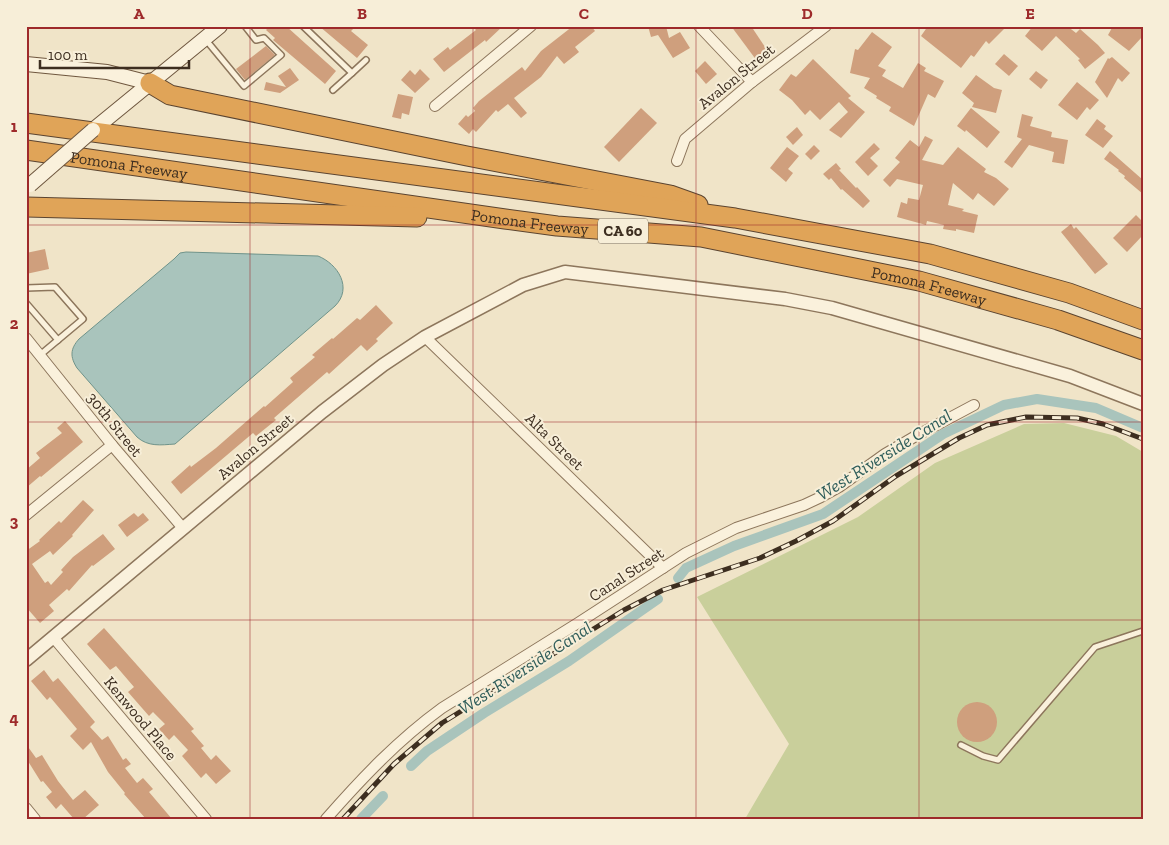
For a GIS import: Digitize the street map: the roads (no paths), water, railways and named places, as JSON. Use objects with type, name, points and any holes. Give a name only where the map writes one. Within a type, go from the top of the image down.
[{"type":"highway","points":[[150,83],[170,95],[457,154],[670,195],[734,218]]},
{"type":"highway","name":"Pomona Freeway","points":[[26,122],[734,218],[930,254],[1069,293],[1143,320]]},
{"type":"highway","name":"Pomona Freeway","points":[[26,150],[557,226],[701,237],[919,281],[1058,320],[1143,350]]},
{"type":"highway","points":[[26,207],[406,216],[557,226]]},
{"type":"main road","points":[[28,187],[122,105],[220,26]]},
{"type":"main road","points":[[26,64],[107,72],[150,83]]},
{"type":"street","points":[[435,106],[531,26]]},
{"type":"street","points":[[699,26],[752,82]]},
{"type":"street","name":"Avalon Street","points":[[677,161],[685,139],[752,82],[826,26]]},
{"type":"street","name":"Avalon Street","points":[[26,660],[182,527],[322,412],[383,365],[425,337],[523,285],[565,272],[785,299],[832,308],[1070,376],[1143,404]]},
{"type":"street","name":"Alta Street","points":[[425,337],[663,568]]},
{"type":"street","name":"30th Street","points":[[26,338],[112,445],[182,527]]},
{"type":"street","name":"Canal Street","points":[[326,819],[381,758],[428,717],[694,549],[727,532],[804,505],[821,497],[914,437],[974,405]]},
{"type":"street","points":[[26,515],[112,445]]},
{"type":"street","name":"Kenwood Place","points":[[53,637],[206,819]]},
{"type":"street","points":[[26,808],[35,819]]},
{"type":"lane","points":[[205,39],[244,86],[281,55],[264,38],[256,40],[245,26]]},
{"type":"lane","points":[[303,26],[352,73]]},
{"type":"lane","points":[[333,90],[366,60]]},
{"type":"lane","points":[[26,288],[55,287],[83,319],[40,355]]},
{"type":"lane","points":[[26,303],[58,340]]},
{"type":"lane","points":[[961,745],[983,756],[998,760],[1095,647],[1143,631]]},
{"type":"water","points":[[180,253],[318,256],[332,265],[337,271],[343,284],[343,292],[335,306],[175,444],[150,444],[137,437],[77,368],[72,353],[79,339]]},
{"type":"waterway","name":"West Riverside Canal","points":[[678,578],[686,568],[734,546],[823,514],[943,434],[1004,405],[1037,399],[1096,408],[1143,428]]},
{"type":"waterway","name":"West Riverside Canal","points":[[411,766],[427,751],[484,713],[569,661],[658,599]]},
{"type":"waterway","name":"West Riverside Canal","points":[[361,819],[383,796]]},
{"type":"railway","points":[[343,819],[394,764],[442,723],[624,610],[663,590],[760,558],[796,541],[833,521],[896,476],[959,438],[987,425],[1026,417],[1077,418],[1103,424],[1143,439]]}]
